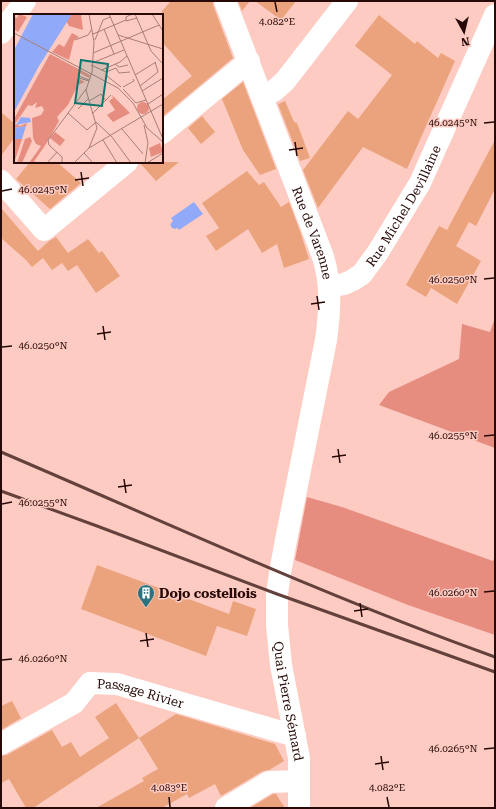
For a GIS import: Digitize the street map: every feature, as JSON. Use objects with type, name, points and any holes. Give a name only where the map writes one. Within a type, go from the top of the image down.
[{"type":"street","points":[[15,14],[25,1]]},
{"type":"street","name":"Rue de Varenne","points":[[225,1],[322,254],[327,268],[329,287],[329,321],[326,340],[277,594]]},
{"type":"street","points":[[262,97],[275,90],[284,81],[347,1]]},
{"type":"street","name":"Rue Michel Devillaine","points":[[329,287],[348,282],[362,274],[378,252],[420,183],[495,15]]},
{"type":"street","points":[[1,33],[14,16]]},
{"type":"street","points":[[163,132],[249,61]]},
{"type":"street","points":[[1,181],[44,230],[126,163]]},
{"type":"street","name":"Quai Pierre Sémard","points":[[277,594],[276,613],[281,665],[299,758],[299,808]]},
{"type":"street","name":"Passage Rivier","points":[[1,744],[74,703],[90,684],[116,684],[295,736]]},
{"type":"street","points":[[226,808],[269,782],[299,781]]},
{"type":"shaded area","points":[[495,318],[495,448],[379,405],[389,392],[459,359],[462,324],[490,332]]},
{"type":"shaded area","points":[[307,497],[342,507],[493,561],[495,557],[495,635],[408,605],[295,560]]},
{"type":"water","points":[[194,202],[203,214],[179,230],[178,228],[172,228],[171,223],[173,221],[171,218]]},
{"type":"building","points":[[171,1],[213,1],[213,5],[233,58],[163,116],[163,99],[192,76],[163,43],[162,11]]},
{"type":"building","points":[[238,1],[250,1],[242,11]]},
{"type":"building","points":[[255,1],[296,1],[281,20]]},
{"type":"building","points":[[379,15],[415,44],[417,41],[438,58],[441,53],[455,61],[407,169],[363,147],[318,208],[303,170],[348,111],[358,119],[392,75],[355,46]]},
{"type":"building","points":[[243,82],[276,169],[260,175],[243,150],[222,99]]},
{"type":"building","points":[[285,101],[294,122],[297,123],[310,158],[300,161],[278,104]]},
{"type":"building","points":[[1,112],[14,123],[14,138],[1,156]]},
{"type":"building","points":[[202,116],[215,132],[201,144],[188,128]]},
{"type":"building","points":[[495,140],[495,189],[476,226],[469,222],[456,246],[481,261],[457,304],[431,288],[426,297],[406,285],[439,226],[447,230]]},
{"type":"building","points":[[179,162],[156,181],[140,163]]},
{"type":"building","points":[[29,163],[58,163],[81,183],[50,209],[16,179]]},
{"type":"building","points":[[247,171],[259,185],[264,182],[281,207],[289,202],[309,259],[284,268],[277,244],[262,253],[248,229],[216,251],[206,236],[219,228],[202,203]]},
{"type":"building","points":[[1,208],[38,251],[56,237],[68,253],[88,239],[99,253],[102,251],[120,276],[96,293],[77,265],[68,271],[62,263],[52,270],[43,258],[32,267],[1,238]]},
{"type":"building","name":"Dojo costellois","points":[[97,565],[229,614],[233,601],[256,609],[247,636],[217,626],[206,656],[81,609]]},
{"type":"building","points":[[12,701],[21,718],[1,730],[1,706]]},
{"type":"building","points":[[116,703],[139,738],[33,808],[26,808],[9,779],[1,783],[1,756],[7,755],[52,730],[62,747],[71,742],[80,757],[109,738],[95,717]]},
{"type":"building","points":[[176,714],[275,744],[284,761],[269,770],[263,771],[221,796],[215,784],[189,798],[187,794],[162,808],[96,808],[144,781],[142,778],[158,769],[139,738]]},
{"type":"building","points":[[273,794],[276,794],[285,808],[250,808]]},
{"type":"railway","points":[[1,452],[370,610],[495,657]]},
{"type":"railway","points":[[1,491],[277,594],[495,672]]},
{"type":"place","name":"Dojo costellois","points":[[146,608]]}]
